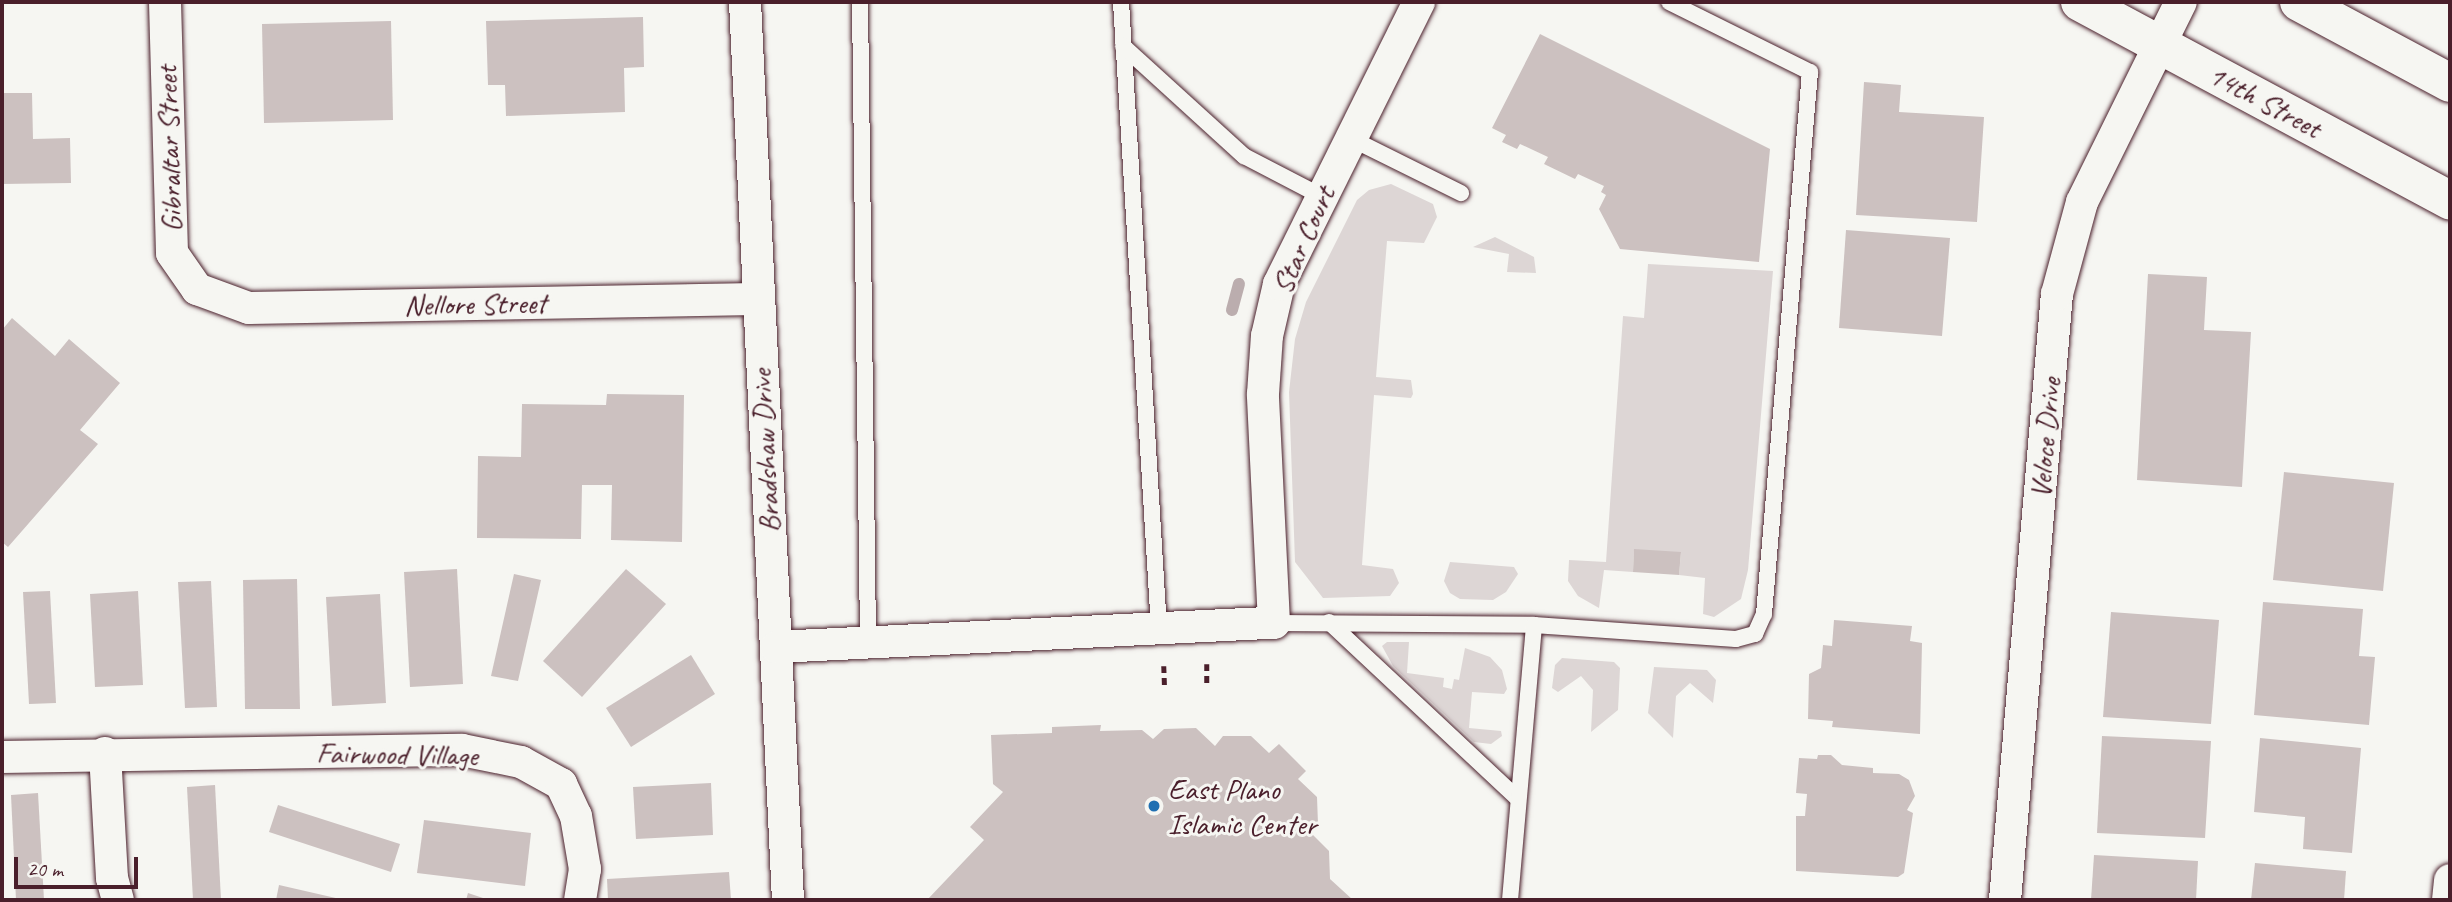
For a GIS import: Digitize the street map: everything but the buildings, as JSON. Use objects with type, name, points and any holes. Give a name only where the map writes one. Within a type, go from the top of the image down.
[{"type":"main road","name":"14th Street","points":[[2080,2],[2450,200]]},
{"type":"main road","points":[[2299,2],[2450,83]]},
{"type":"street","name":"Gibraltar Street","points":[[165,2],[172,253],[197,289]]},
{"type":"street","name":"Bradshaw Drive","points":[[745,2],[756,299],[788,900]]},
{"type":"street","name":"Star Court","points":[[1273,623],[1263,394],[1267,336],[1279,284],[1419,2]]},
{"type":"street","name":"Veloce Drive","points":[[2005,900],[2057,294],[2082,202],[2182,2]]},
{"type":"street","name":"Nellore Street","points":[[197,289],[249,308],[756,299]]},
{"type":"street","points":[[776,647],[1273,623]]},
{"type":"street","name":"Fairwood Village","points":[[2,757],[105,753],[462,750],[521,762],[561,783],[576,816],[585,869],[580,900]]},
{"type":"street","points":[[105,753],[112,878],[118,900]]},
{"type":"street","points":[[2448,900],[2450,880]]},
{"type":"lane","points":[[860,2],[868,642]]},
{"type":"lane","points":[[1121,2],[1159,629]]},
{"type":"lane","points":[[1273,623],[1534,625],[1736,639],[1755,634],[1765,614],[1810,72],[1669,2]]},
{"type":"lane","points":[[1124,46],[1244,156],[1321,196]]},
{"type":"lane","points":[[1350,138],[1461,193]]},
{"type":"lane","points":[[1329,622],[1518,799]]},
{"type":"lane","points":[[1510,900],[1534,625]]},
{"type":"path","points":[[1206,661],[1207,687]]},
{"type":"path","points":[[1164,663],[1165,689]]},
{"type":"shaded area","points":[[1391,184],[1433,204],[1437,217],[1424,243],[1387,241],[1376,377],[1411,380],[1413,394],[1411,398],[1374,395],[1362,565],[1393,569],[1399,583],[1390,596],[1323,598],[1295,562],[1289,392],[1295,339],[1306,302],[1357,200],[1369,190]]},
{"type":"shaded area","points":[[1495,237],[1534,257],[1536,273],[1507,272],[1509,254],[1473,247]]},
{"type":"shaded area","points":[[1648,264],[1773,271],[1748,570],[1741,599],[1714,617],[1703,614],[1705,578],[1679,575],[1681,553],[1634,550],[1633,572],[1604,570],[1599,608],[1578,596],[1568,581],[1569,560],[1606,562],[1623,316],[1644,318]]},
{"type":"shaded area","points":[[1450,562],[1514,567],[1518,574],[1506,592],[1493,600],[1460,599],[1450,593],[1444,581]]},
{"type":"shaded area","points":[[1387,642],[1409,642],[1407,673],[1444,678],[1443,687],[1452,689],[1454,679],[1459,680],[1465,648],[1490,657],[1502,670],[1507,689],[1504,694],[1472,692],[1469,728],[1501,731],[1502,736],[1491,744],[1474,742],[1393,666],[1382,646]]},
{"type":"shaded area","points":[[1562,658],[1614,662],[1620,668],[1618,710],[1591,732],[1593,690],[1581,676],[1558,692],[1552,688],[1555,665]]},
{"type":"shaded area","points":[[1654,667],[1707,670],[1716,680],[1713,703],[1690,683],[1676,696],[1673,738],[1648,713]]},
{"type":"waterway","points":[[1232,310],[1239,284]]},
{"type":"place","name":"East Plano Islamic Center","points":[[1154,806]]}]
